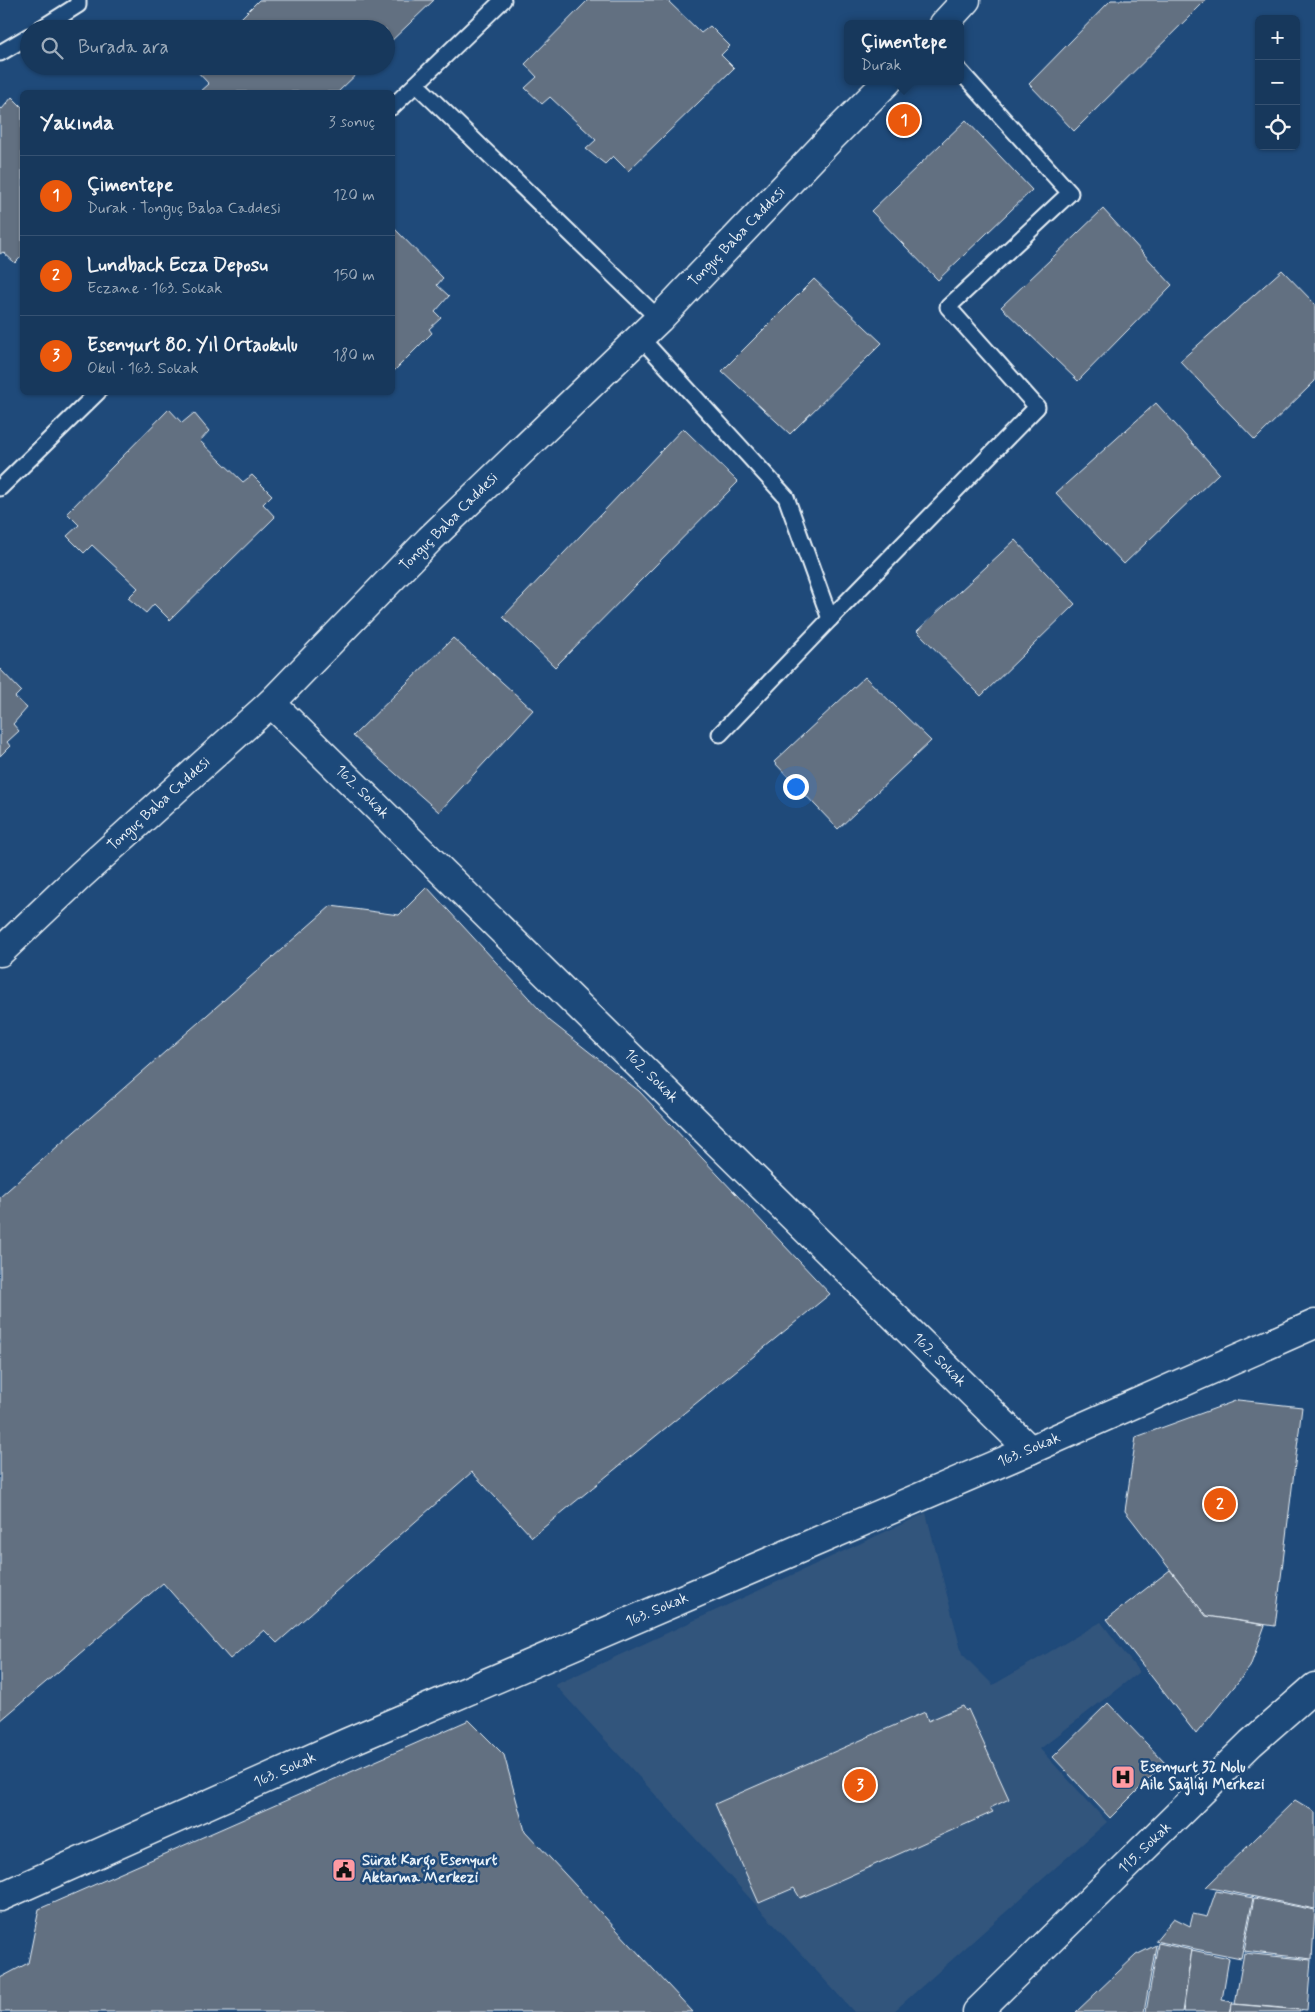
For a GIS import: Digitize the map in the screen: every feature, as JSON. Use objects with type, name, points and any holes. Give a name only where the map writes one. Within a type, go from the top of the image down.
[{"type":"street","points":[[948,20],[966,0]]},
{"type":"street","name":"Tonguç Baba Caddesi","points":[[0,952],[81,875],[271,703],[430,539],[649,327],[884,85]]},
{"type":"street","name":"162. Sokak","points":[[271,703],[1030,1450]]},
{"type":"street","name":"163. Sokak","points":[[0,1897],[346,1743],[1030,1450],[1315,1324]]},
{"type":"street","name":"115. Sokak","points":[[977,2012],[1250,1743],[1315,1687]]},
{"type":"lane","points":[[54,20],[78,5],[78,0]]},
{"type":"lane","points":[[395,104],[503,0]]},
{"type":"lane","points":[[0,53],[20,41]]},
{"type":"lane","points":[[720,734],[1037,407],[948,308],[1070,193],[964,75]]},
{"type":"lane","points":[[416,84],[649,327],[786,498],[830,619]]},
{"type":"lane","points":[[0,488],[95,395]]},
{"type":"shaded area","points":[[926,1513],[962,1654],[993,1685],[1101,1622],[1139,1672],[1040,1749],[1107,1822],[893,2012],[854,2012],[555,1685]]},
{"type":"building","points":[[259,0],[434,0],[395,37],[395,20],[239,20]]},
{"type":"building","points":[[588,0],[667,0],[701,33],[710,26],[730,46],[721,55],[734,68],[628,171],[613,156],[605,164],[586,149],[596,140],[550,97],[542,104],[525,88],[537,77],[525,64]]},
{"type":"building","points":[[1111,0],[1206,0],[1074,131],[1029,84]]},
{"type":"building","points":[[201,75],[356,75],[340,90],[202,90],[209,84]]},
{"type":"building","points":[[12,97],[20,105],[20,258],[15,263],[3,252],[0,254],[0,107],[2,109]]},
{"type":"building","points":[[966,120],[1032,190],[938,280],[871,211]]},
{"type":"building","points":[[1103,209],[1172,285],[1078,381],[1001,307]]},
{"type":"building","points":[[395,229],[443,278],[437,285],[449,296],[435,312],[441,318],[429,329],[432,333],[395,370]]},
{"type":"building","points":[[1282,270],[1315,304],[1315,381],[1255,440],[1180,361]]},
{"type":"building","points":[[814,279],[882,343],[790,434],[722,371]]},
{"type":"building","points":[[1156,403],[1219,473],[1124,564],[1056,493]]},
{"type":"building","points":[[169,409],[182,423],[194,413],[209,431],[200,441],[243,482],[252,475],[272,495],[263,504],[275,517],[170,620],[154,604],[146,613],[128,598],[138,588],[92,545],[84,553],[67,536],[79,525],[67,513]]},
{"type":"building","points":[[683,428],[738,482],[555,667],[503,617]]},
{"type":"building","points":[[1015,540],[1075,604],[981,696],[917,631]]},
{"type":"building","points":[[453,638],[533,710],[439,812],[353,736]]},
{"type":"building","points":[[0,669],[21,691],[15,697],[27,708],[13,724],[19,731],[7,742],[10,746],[0,756]]},
{"type":"building","points":[[865,677],[931,741],[838,829],[774,762]]},
{"type":"building","points":[[427,887],[550,1021],[639,1091],[830,1294],[532,1537],[472,1472],[277,1643],[264,1630],[230,1659],[163,1583],[0,1721],[0,1197],[331,906],[399,915]]},
{"type":"building","points":[[1238,1400],[1302,1407],[1275,1626],[1206,1616],[1125,1511],[1136,1437]]},
{"type":"building","points":[[1170,1570],[1206,1616],[1265,1625],[1250,1667],[1196,1734],[1107,1619]]},
{"type":"building","points":[[1108,1703],[1165,1763],[1110,1818],[1053,1757]]},
{"type":"building","points":[[963,1706],[966,1711],[968,1709],[1009,1799],[990,1808],[993,1812],[800,1898],[794,1888],[759,1903],[715,1804],[925,1712],[928,1721]]},
{"type":"building","name":"Sürat Kargo Esenyurt Aktarma Merkezi","points":[[469,1720],[504,1755],[525,1831],[693,2012],[0,2012],[0,1978],[28,1963],[39,1909]]},
{"type":"building","points":[[1295,1800],[1315,1812],[1315,1909],[1206,1887]]},
{"type":"building","points":[[1216,1891],[1253,1898],[1241,1958],[1155,1941],[1174,1918],[1190,1926],[1193,1914],[1207,1917]]},
{"type":"building","points":[[1254,1898],[1315,1910],[1312,1959],[1244,1951]]},
{"type":"building","points":[[1158,1943],[1192,1950],[1182,2012],[1146,2012]]},
{"type":"building","points":[[1156,1945],[1144,2012],[1076,2012],[1136,1955]]},
{"type":"building","points":[[1192,1950],[1229,1958],[1222,2000],[1233,2002],[1230,2012],[1183,2012]]},
{"type":"building","points":[[1244,1953],[1311,1960],[1307,2010],[1235,2004]]},
{"type":"building","points":[[1232,2004],[1300,2010],[1300,2012],[1231,2012]]},
{"type":"place","name":"Çimentepe","points":[[904,120]]},
{"type":"place","name":"Lundback Ecza Deposu","points":[[1220,1504]]},
{"type":"place","name":"Esenyurt 32 Nolu Aile Sağlığı Merkezi","points":[[1123,1777]]},
{"type":"place","name":"Esenyurt 80. Yıl Ortaokulu","points":[[860,1785]]},
{"type":"place","name":"Sürat Kargo Esenyurt Aktarma Merkezi","points":[[344,1870]]}]
